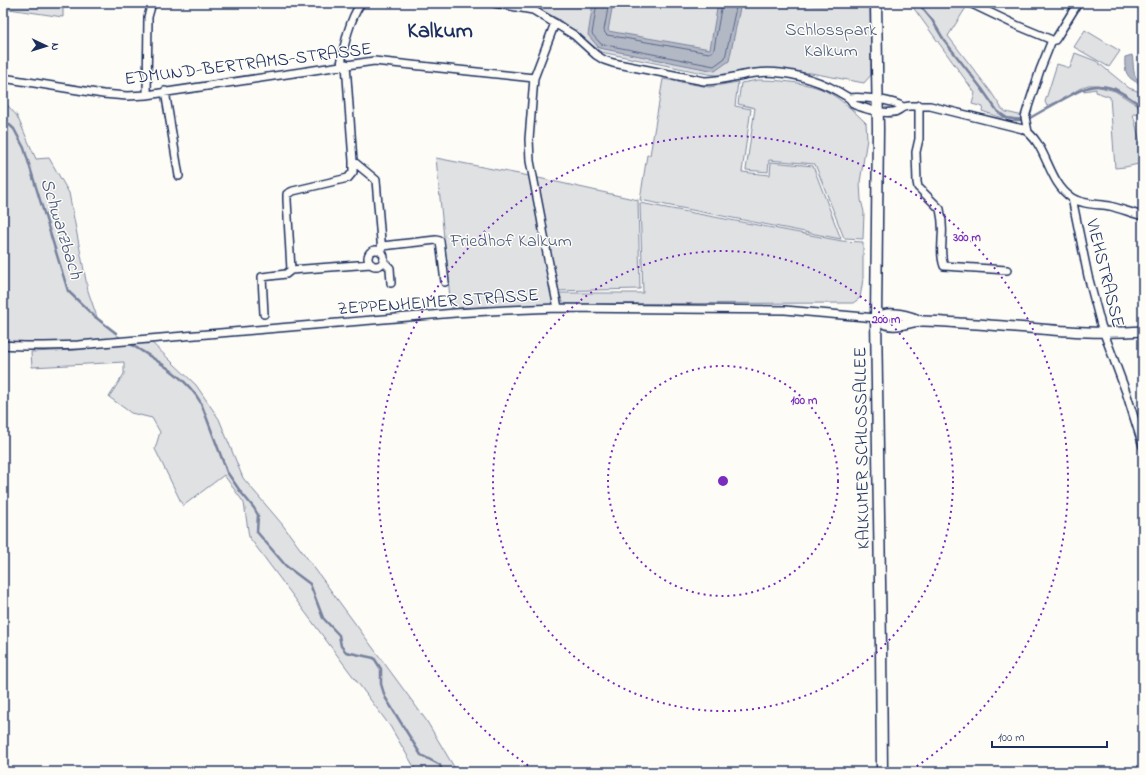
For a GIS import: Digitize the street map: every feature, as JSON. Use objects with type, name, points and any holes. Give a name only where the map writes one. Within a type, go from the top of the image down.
[{"type":"main road","name":"KALKUMER SCHLOSSALLEE","points":[[876,3],[878,112],[876,318],[882,772]]},
{"type":"street","points":[[147,95],[148,18],[152,3]]},
{"type":"street","points":[[291,270],[287,194],[293,191],[348,178],[353,172],[343,52],[357,9],[361,3]]},
{"type":"street","points":[[494,3],[533,10],[574,35],[596,55],[613,64],[704,81],[716,81],[756,73],[775,73],[803,77],[831,87],[849,98],[855,105],[878,112],[892,113],[903,107],[919,105],[930,106],[1023,129],[1035,139],[1059,185],[1064,192],[1072,198],[1078,201],[1110,206],[1143,216]]},
{"type":"street","points":[[1028,132],[1026,119],[1040,70],[1052,40],[1055,40],[1078,3]]},
{"type":"street","points":[[972,4],[1052,40]]},
{"type":"street","points":[[555,23],[534,78],[528,139],[530,161],[546,254],[558,308]]},
{"type":"street","name":"EDMUND-BERTRAMS-STRASSE","points":[[3,78],[103,94],[127,96],[147,95],[374,61],[534,78]]},
{"type":"street","points":[[165,92],[179,176]]},
{"type":"street","points":[[849,98],[856,97],[877,100],[900,104],[903,107]]},
{"type":"street","points":[[919,105],[919,139],[916,152],[916,182],[918,187],[940,209],[942,236],[941,257],[944,266],[1007,270]]},
{"type":"street","points":[[264,314],[262,278],[286,274],[291,270],[371,264],[377,266],[383,262],[384,256],[382,249],[376,180],[353,161]]},
{"type":"street","name":"VIEHSTRASSE","points":[[1072,198],[1088,276],[1103,333],[1106,336],[1126,392],[1143,446]]},
{"type":"street","points":[[371,264],[368,260],[368,256],[371,251],[436,240],[440,241],[445,282]]},
{"type":"street","points":[[383,262],[390,268],[391,283]]},
{"type":"street","name":"ZEPPENHEIMER STRASSE","points":[[3,345],[49,346],[116,342],[455,313],[558,308],[785,310],[876,318]]},
{"type":"street","points":[[876,318],[886,324],[896,325],[921,321],[1103,333],[1143,331]]},
{"type":"green space","points":[[3,3],[63,3],[63,17],[9,9],[3,10]]},
{"type":"green space","name":"Schlosspark Kalkum","points":[[523,3],[870,3],[871,75],[864,83],[811,73],[754,70],[724,76],[601,52],[558,19],[534,6]]},
{"type":"green space","points":[[910,3],[971,3],[967,6],[948,36],[991,92],[1002,109],[1006,112],[1023,116],[1023,119],[999,117],[982,111],[983,107],[972,104],[975,93]]},
{"type":"green space","points":[[1085,30],[1120,51],[1109,67],[1074,47]]},
{"type":"green space","points":[[1075,53],[1096,61],[1129,88],[1143,93],[1143,106],[1115,88],[1088,85],[1047,106],[1045,102],[1057,64],[1070,68]]},
{"type":"green space","points":[[663,79],[709,87],[738,82],[735,106],[751,109],[742,172],[770,175],[771,162],[813,166],[841,239],[640,200],[647,155],[650,155]]},
{"type":"green space","points":[[758,80],[789,82],[819,88],[838,99],[866,123],[867,139],[860,182],[861,200],[864,212],[863,239],[844,238],[815,164],[769,160],[768,172],[746,170],[755,108],[738,104],[741,83]]},
{"type":"green space","points":[[1096,86],[1115,91],[1143,109],[1143,115],[1133,114],[1143,154],[1143,163],[1115,168],[1110,97],[1096,92],[1096,89],[1084,91],[1084,89]]},
{"type":"green space","points":[[3,100],[17,116],[36,159],[49,158],[69,193],[88,291],[98,320],[121,338],[43,343],[3,341]]},
{"type":"green space","name":"Friedhof Kalkum","points":[[436,158],[534,177],[638,200],[640,289],[551,291],[553,305],[451,308]]},
{"type":"green space","points":[[640,203],[842,241],[863,242],[863,279],[860,298],[853,303],[564,304],[559,293],[643,293]]},
{"type":"green space","points":[[149,340],[196,385],[219,419],[243,478],[282,524],[426,720],[457,772],[417,772],[390,726],[249,537],[244,503],[224,475],[183,506],[155,449],[160,432],[152,418],[131,413],[109,397],[124,374],[124,362],[32,367],[31,352],[76,350]]},
{"type":"water","points":[[593,3],[613,3],[608,31],[710,49],[718,3],[741,3],[729,61],[715,71],[599,48],[588,35]]},
{"type":"water","points":[[807,3],[856,3],[845,6],[813,5]]},
{"type":"water","points":[[1132,55],[1135,76],[1137,79],[1143,80],[1143,85],[1130,78],[1126,71],[1125,57]]},
{"type":"waterway","name":"Schwarzbach","points":[[918,3],[932,20],[944,40],[998,112],[1007,118],[1016,120],[1030,118],[1075,93],[1093,86],[1114,89],[1143,107]]},
{"type":"waterway","name":"Schwarzbach","points":[[3,119],[14,129],[24,148],[68,291],[94,316],[116,333]]},
{"type":"waterway","name":"Schwarzbach","points":[[132,345],[161,363],[179,377],[195,393],[201,403],[227,472],[258,515],[257,532],[286,566],[310,584],[323,618],[339,635],[341,646],[346,652],[374,658],[381,669],[381,684],[385,697],[421,755],[440,765],[442,772]]},
{"type":"district","name":"Kalkum","points":[[440,29]]}]
